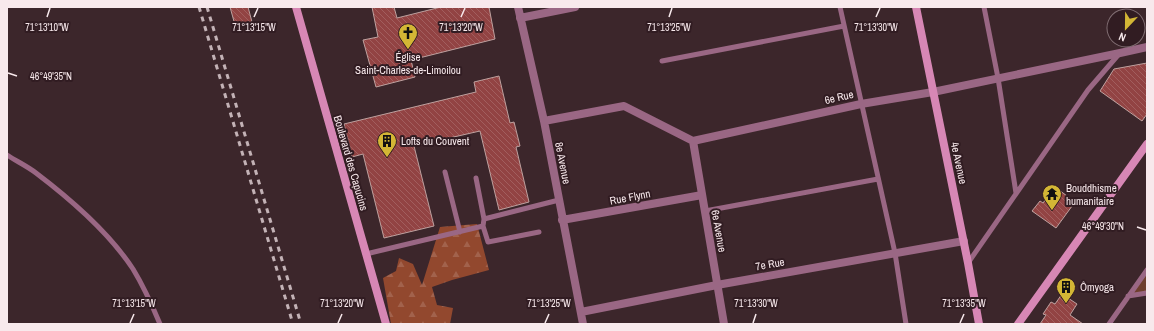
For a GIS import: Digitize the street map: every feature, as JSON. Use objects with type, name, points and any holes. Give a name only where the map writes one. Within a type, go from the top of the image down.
[{"type":"main road","name":"Boulevard des Capucins","points":[[296,7],[386,324]]},
{"type":"main road","name":"4e Avenue","points":[[916,7],[964,241],[979,324]]},
{"type":"main road","points":[[1018,324],[1147,144]]},
{"type":"street","name":"8e Avenue","points":[[518,7],[544,121],[583,324]]},
{"type":"street","points":[[520,18],[575,7]]},
{"type":"street","name":"6e Rue","points":[[693,141],[861,104],[933,92],[1147,47]]},
{"type":"street","points":[[544,121],[624,106],[693,141]]},
{"type":"street","name":"6e Avenue","points":[[693,141],[724,324]]},
{"type":"street","name":"Rue Flynn","points":[[562,220],[702,194]]},
{"type":"street","name":"7e Rue","points":[[581,312],[718,285],[964,241]]},
{"type":"lane","points":[[840,7],[895,253],[906,324]]},
{"type":"lane","points":[[984,7],[998,78],[1016,193]]},
{"type":"lane","points":[[662,61],[844,26]]},
{"type":"lane","points":[[968,263],[1088,90],[1120,53]]},
{"type":"lane","points":[[7,155],[35,172],[70,200],[108,236],[132,268],[148,296],[160,324]]},
{"type":"lane","points":[[445,172],[460,232]]},
{"type":"lane","points":[[476,178],[484,219],[483,226],[488,242],[539,232]]},
{"type":"lane","points":[[705,211],[878,179]]},
{"type":"lane","points":[[484,219],[559,200]]},
{"type":"lane","points":[[366,254],[483,226]]},
{"type":"lane","points":[[1109,324],[1147,270]]},
{"type":"lane","points":[[1128,296],[1147,293]]},
{"type":"green space","points":[[477,224],[489,270],[432,287],[437,305],[453,308],[450,324],[391,324],[383,278],[396,271],[399,258],[413,264],[422,285],[440,227]]},
{"type":"green space","points":[[1147,270],[1147,293],[1128,296]]},
{"type":"building","points":[[230,7],[248,7],[252,22],[235,25]]},
{"type":"building","name":"Église Saint-Charles-de-Limoilou","points":[[372,7],[394,7],[397,18],[441,7],[489,7],[495,39],[411,60],[415,77],[376,87],[363,40],[378,37]]},
{"type":"building","points":[[1147,63],[1147,114],[1142,121],[1100,91],[1114,69]]},
{"type":"building","name":"Lofts du Couvent","points":[[499,76],[510,123],[514,122],[520,146],[516,147],[529,202],[499,210],[480,131],[414,146],[434,226],[384,238],[363,154],[352,157],[344,124],[476,92],[474,82]]},
{"type":"building","points":[[1055,187],[1075,202],[1056,228],[1032,211],[1040,201],[1043,203]]},
{"type":"building","points":[[1062,294],[1077,304],[1070,315],[1083,324],[1040,324],[1046,315],[1043,314],[1051,302],[1055,304]]},
{"type":"railway","points":[[199,7],[293,324]]},
{"type":"railway","points":[[207,7],[301,324]]},
{"type":"place","name":"Église Saint-Charles-de-Limoilou","points":[[408,50]]},
{"type":"place","name":"Lofts du Couvent","points":[[387,158]]},
{"type":"place","name":"Bouddhisme humanitaire","points":[[1052,211]]},
{"type":"place","name":"Ômyoga","points":[[1066,304]]}]
